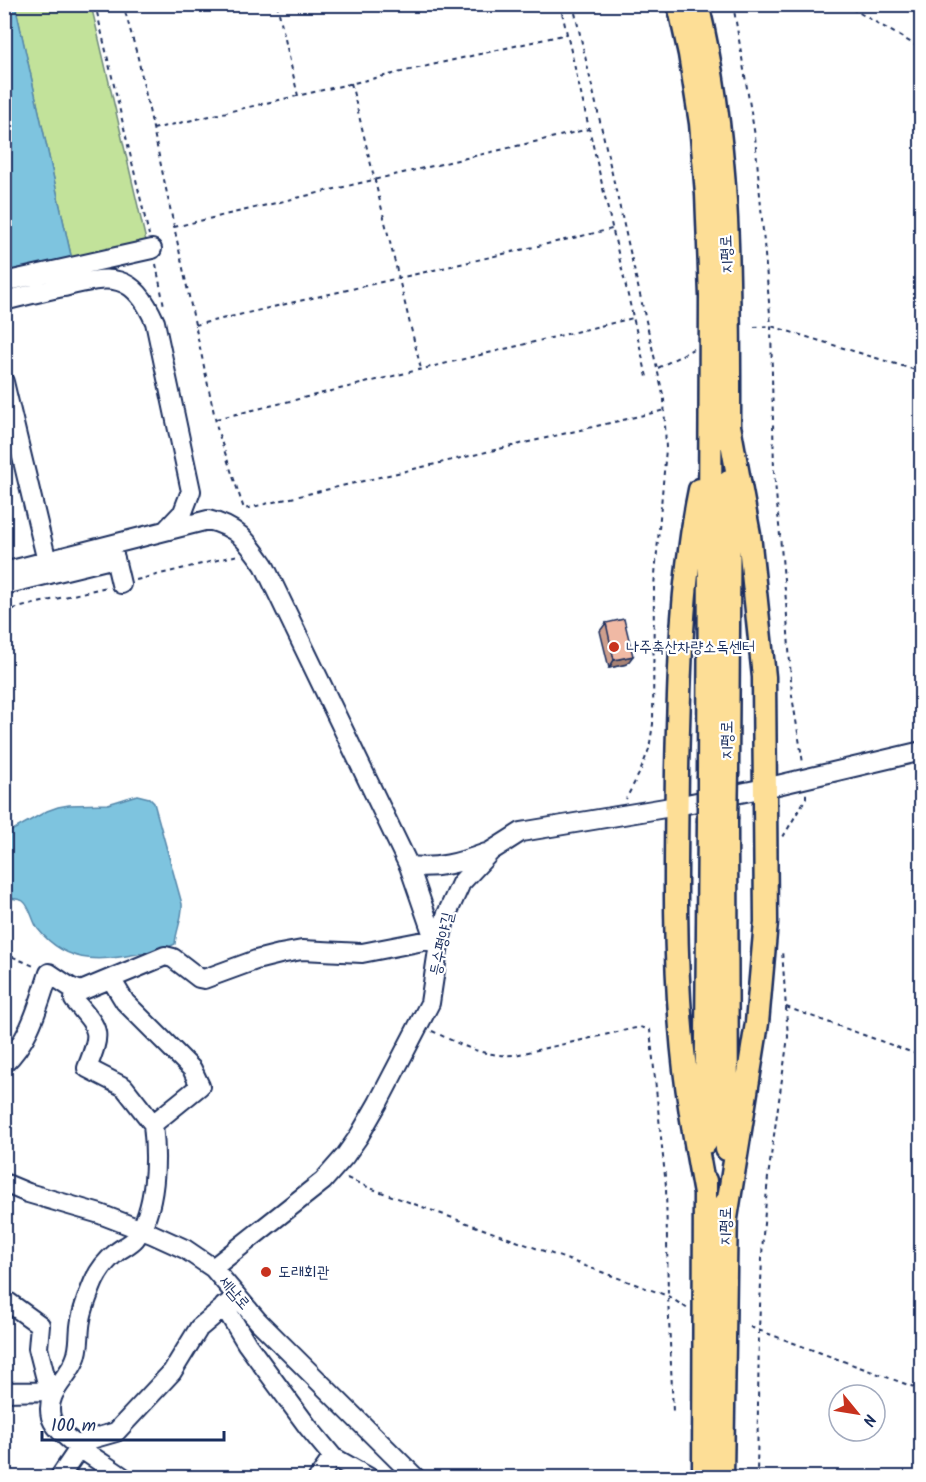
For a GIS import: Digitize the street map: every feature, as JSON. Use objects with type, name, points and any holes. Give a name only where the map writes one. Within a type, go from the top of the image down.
[{"type":"main road","name":"지평로","points":[[679,4],[701,123],[707,194],[711,296],[709,441],[726,1218],[722,1478]]},
{"type":"main road","name":"지평로","points":[[697,4],[713,88],[722,161],[729,305],[729,426],[718,774]]},
{"type":"main road","points":[[726,1218],[758,1023],[766,922],[764,677],[749,535],[729,426]]},
{"type":"main road","points":[[705,1194],[690,1111],[681,1029],[676,953],[676,806],[679,652],[690,535],[709,441]]},
{"type":"main road","name":"지평로","points":[[704,1478],[705,1194],[718,820]]},
{"type":"street","points":[[4,282],[152,249]]},
{"type":"street","points":[[4,301],[104,279],[123,283],[145,300],[155,322],[191,491],[206,511],[238,533],[249,544],[264,565],[409,866],[436,945],[362,953],[314,950],[280,954],[204,979],[199,978],[173,958],[165,956],[86,990],[75,990],[49,973],[32,1024],[22,1045],[4,1064]]},
{"type":"street","points":[[4,382],[48,567]]},
{"type":"street","points":[[166,530],[183,512],[191,491]]},
{"type":"street","points":[[4,572],[48,567],[113,551],[166,530],[208,520],[224,524]]},
{"type":"street","points":[[113,551],[121,584]]},
{"type":"street","points":[[4,585],[48,567]]},
{"type":"street","name":"등수평야길","points":[[213,1268],[313,1191],[334,1170],[369,1120],[430,1003],[433,992],[436,945],[460,883],[491,851],[521,832],[676,806],[765,788],[921,751]]},
{"type":"street","points":[[409,866],[430,868],[443,866],[491,851]]},
{"type":"street","points":[[111,979],[124,1002],[192,1069],[200,1086],[153,1124]]},
{"type":"street","points":[[51,1391],[77,1358],[81,1319],[95,1279],[103,1265],[134,1240],[140,1229],[149,1208],[156,1153],[153,1124],[124,1087],[87,1068],[96,1044],[97,1031],[74,1000],[75,990]]},
{"type":"street","name":"세남로","points":[[4,1183],[140,1229],[184,1249],[213,1268],[231,1301],[258,1321],[416,1478]]},
{"type":"street","points":[[4,1299],[40,1325],[38,1348],[51,1391],[50,1406],[53,1421],[79,1448],[124,1478]]},
{"type":"street","points":[[59,1478],[79,1448],[88,1440],[116,1432],[172,1372],[199,1328],[231,1301],[261,1363],[308,1427],[333,1457],[370,1478]]},
{"type":"street","points":[[4,1392],[51,1391]]},
{"type":"street","points":[[318,1478],[333,1457]]},
{"type":"path","points":[[123,4],[138,58],[216,419],[244,509],[665,410]]},
{"type":"path","points":[[277,4],[298,96]]},
{"type":"path","points":[[560,4],[647,377]]},
{"type":"path","points":[[573,4],[658,368],[665,410],[666,450],[654,586],[653,724],[649,749],[618,815]]},
{"type":"path","points":[[844,4],[921,49]]},
{"type":"path","points":[[153,129],[567,34]]},
{"type":"path","points":[[351,83],[421,369]]},
{"type":"path","points":[[174,227],[589,129]]},
{"type":"path","points":[[195,325],[612,229]]},
{"type":"path","points":[[216,419],[633,318]]},
{"type":"path","points":[[754,327],[771,327],[921,372]]},
{"type":"path","points":[[658,368],[696,347]]},
{"type":"path","points":[[915,370],[921,359]]},
{"type":"path","points":[[4,953],[49,973]]},
{"type":"path","points":[[786,1007],[921,1056]]},
{"type":"path","points":[[419,1025],[478,1052],[497,1056],[515,1055],[640,1027],[650,1030],[666,1186],[673,1412]]},
{"type":"path","points":[[334,1170],[370,1188],[668,1296],[696,1312]]},
{"type":"path","points":[[750,1327],[921,1390]]},
{"type":"green space","points":[[15,5],[91,5],[147,245],[72,260]]},
{"type":"water","points":[[15,4],[72,260],[5,272],[4,5]]},
{"type":"water","points":[[137,795],[149,798],[154,803],[182,904],[175,944],[166,948],[114,958],[82,957],[66,952],[52,943],[38,929],[23,901],[10,898],[4,845],[11,831],[47,811],[69,805],[108,804]]},
{"type":"building","points":[[624,619],[633,656],[614,660],[606,623]]},
{"type":"place","name":"나주축산차량소독센터","points":[[614,647]]},
{"type":"place","name":"도래회관","points":[[266,1272]]}]
